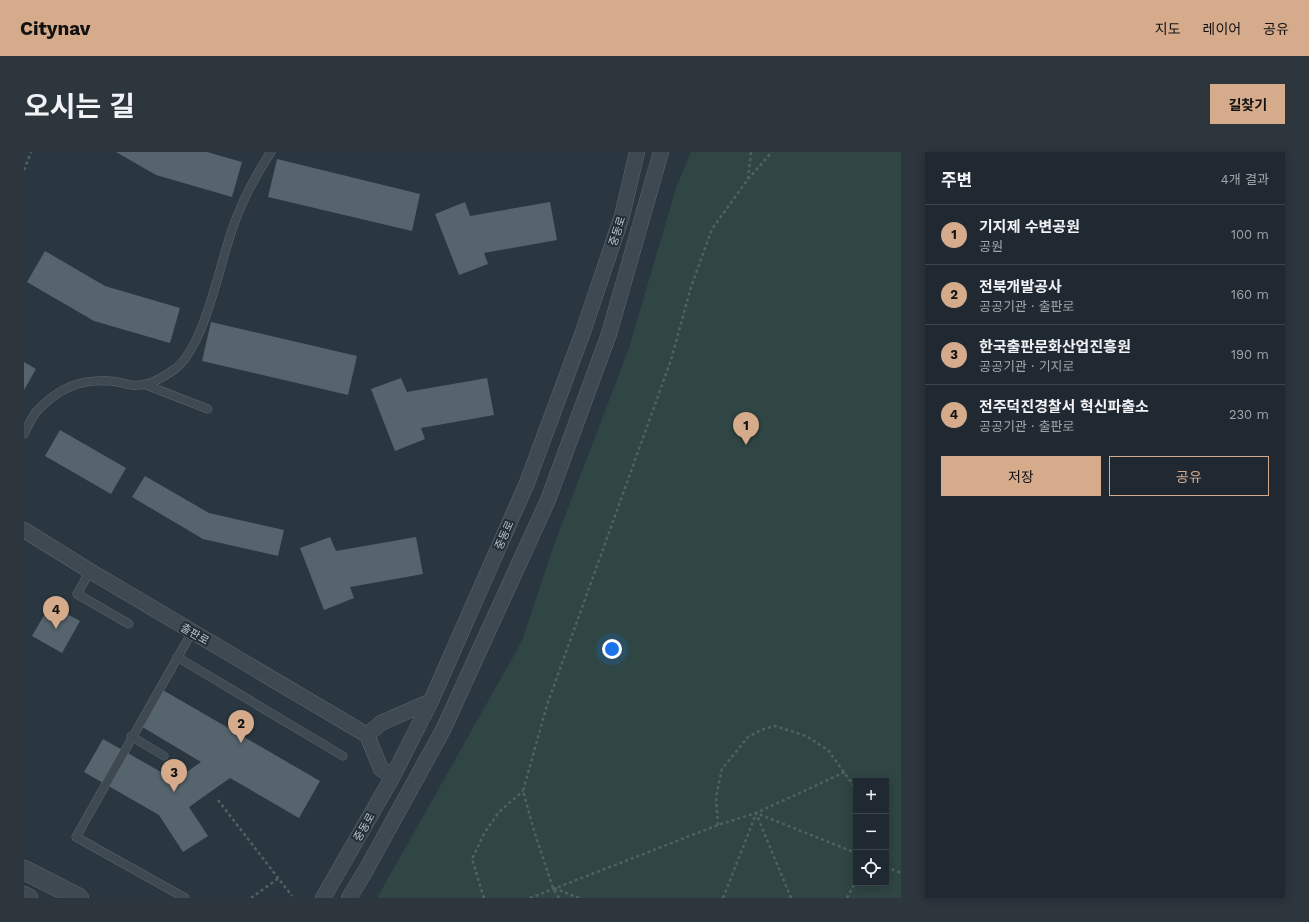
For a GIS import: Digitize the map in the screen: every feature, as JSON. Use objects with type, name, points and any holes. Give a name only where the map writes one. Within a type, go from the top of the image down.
[{"type":"street","name":"중동로","points":[[323,898],[393,776],[431,701],[527,483],[583,332],[620,223],[637,152]]},
{"type":"street","name":"중동로","points":[[349,898],[443,730],[548,500],[609,334],[661,152]]},
{"type":"street","name":"출판로","points":[[24,530],[192,632],[367,734]]},
{"type":"street","points":[[393,776],[381,769],[367,734],[381,723],[431,701]]},
{"type":"street","points":[[24,870],[79,898]]},
{"type":"street","points":[[24,896],[28,898]]},
{"type":"lane","points":[[146,385],[163,377],[177,367],[188,355],[207,310],[240,206],[252,181],[271,152]]},
{"type":"lane","points":[[24,434],[37,411],[68,386],[88,381],[111,381],[133,385],[146,385],[208,409]]},
{"type":"lane","points":[[90,571],[77,594],[129,624]]},
{"type":"lane","points":[[185,898],[76,836],[131,736],[192,632]]},
{"type":"lane","points":[[178,657],[344,756]]},
{"type":"lane","points":[[131,736],[164,756]]},
{"type":"path","points":[[24,170],[31,152]]},
{"type":"path","points":[[748,179],[751,152]]},
{"type":"path","points":[[559,898],[553,888],[535,834],[523,791],[547,705],[672,360],[691,287],[712,229],[748,179],[772,152]]},
{"type":"path","points":[[718,825],[716,797],[722,768],[748,737],[761,730],[775,726],[806,736],[828,750],[853,784]]},
{"type":"path","points":[[530,898],[718,825],[756,813],[845,772]]},
{"type":"path","points":[[484,898],[472,859],[485,832],[499,812],[523,791]]},
{"type":"path","points":[[218,800],[292,896]]},
{"type":"path","points":[[756,813],[853,852]]},
{"type":"path","points":[[723,898],[756,813]]},
{"type":"path","points":[[756,813],[791,898]]},
{"type":"path","points":[[889,867],[901,873]]},
{"type":"path","points":[[251,898],[278,878]]},
{"type":"path","points":[[847,898],[853,886]]},
{"type":"path","points":[[553,888],[579,898]]},
{"type":"green space","points":[[691,152],[901,152],[901,898],[377,898],[522,641],[555,542],[629,348],[676,188]]},
{"type":"building","points":[[116,152],[207,152],[242,162],[232,197],[156,175]]},
{"type":"building","points":[[277,159],[420,194],[412,231],[268,197]]},
{"type":"building","points":[[465,202],[470,216],[550,202],[557,240],[484,253],[488,264],[459,275],[435,214]]},
{"type":"building","points":[[45,251],[105,286],[180,308],[170,343],[94,321],[27,282]]},
{"type":"building","points":[[211,322],[357,356],[348,395],[202,361]]},
{"type":"building","points":[[24,362],[36,369],[24,390]]},
{"type":"building","points":[[401,378],[407,392],[487,378],[494,415],[421,428],[425,439],[395,451],[371,389]]},
{"type":"building","points":[[60,430],[126,468],[111,494],[45,456]]},
{"type":"building","points":[[145,476],[209,513],[284,530],[278,556],[203,539],[132,497]]},
{"type":"building","points":[[330,537],[336,551],[416,537],[423,574],[350,587],[354,598],[324,610],[300,548]]},
{"type":"building","points":[[50,605],[80,621],[62,653],[32,636]]},
{"type":"building","points":[[161,689],[320,781],[299,818],[230,778],[189,807],[208,836],[183,852],[159,815],[84,772],[103,739],[175,780],[201,762],[139,725]]},
{"type":"place","name":"기지제 수변공원","points":[[746,445]]},
{"type":"place","name":"전주덕진경찰서 혁신파출소","points":[[56,629]]},
{"type":"place","name":"전북개발공사","points":[[241,743]]},
{"type":"place","name":"한국출판문화산업진흥원","points":[[174,792]]}]
